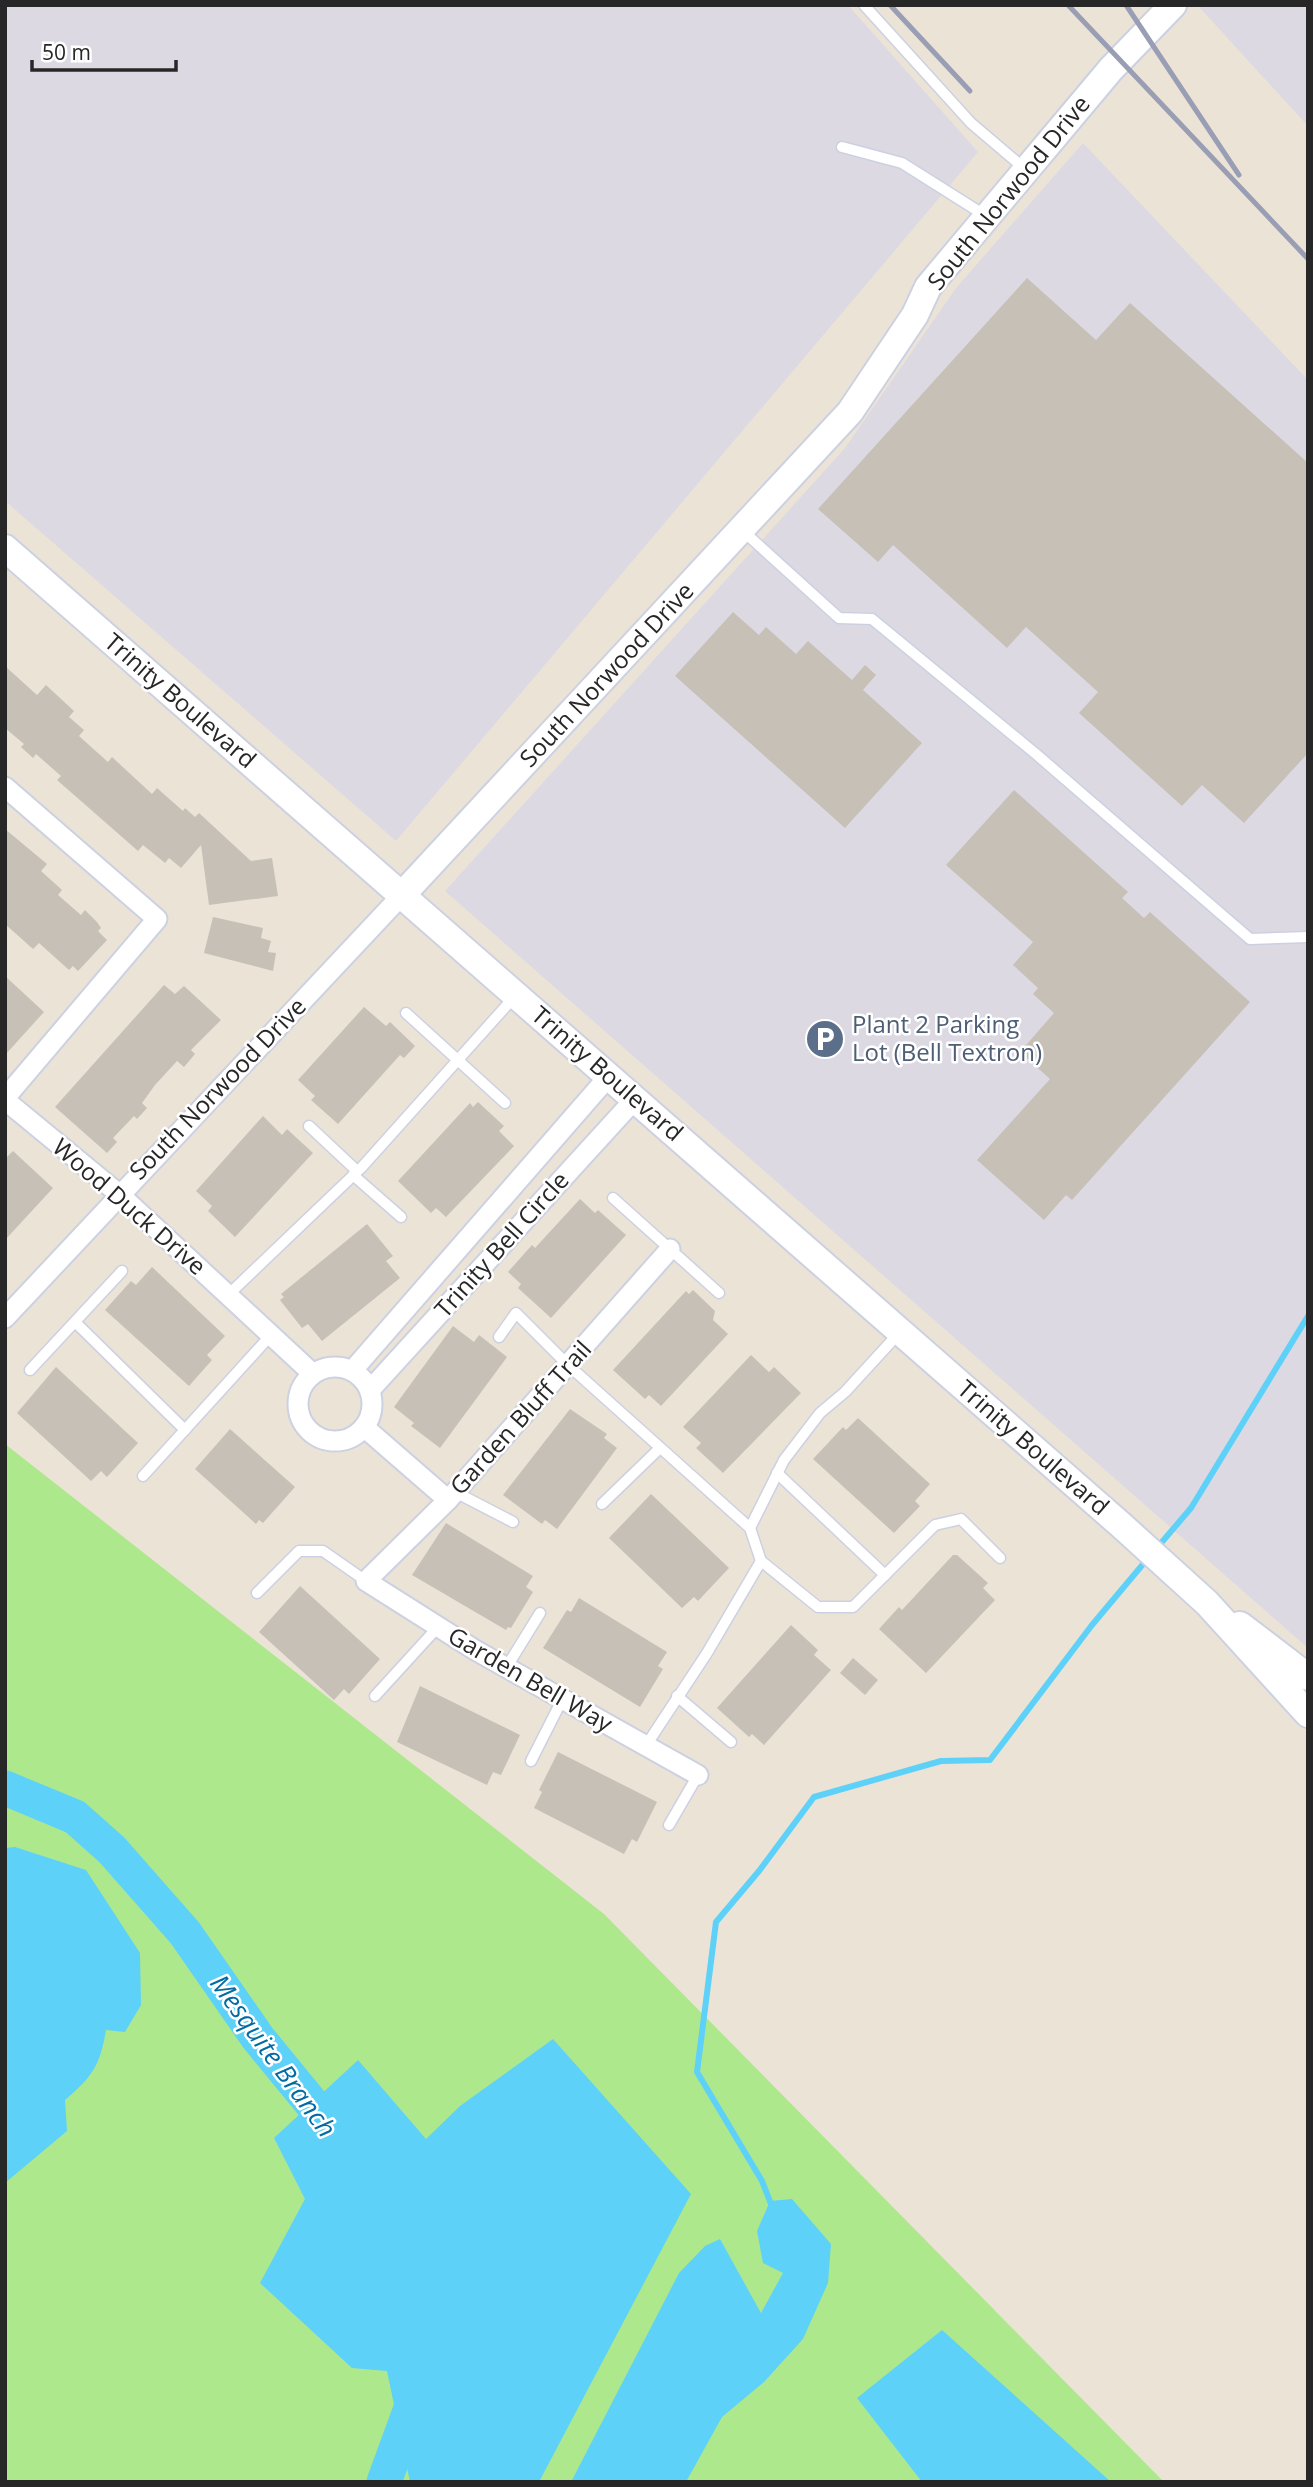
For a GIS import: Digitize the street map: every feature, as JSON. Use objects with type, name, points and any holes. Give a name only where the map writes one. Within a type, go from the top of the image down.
[{"type":"main road","name":"South Norwood Drive","points":[[402,895],[850,412],[915,315],[928,287],[1111,69],[1173,5]]},
{"type":"main road","name":"Trinity Boulevard","points":[[5,548],[1121,1525],[1207,1603],[1308,1714]]},
{"type":"main road","name":"Trinity Boulevard","points":[[1207,1603],[1269,1645],[1308,1677]]},
{"type":"street","points":[[5,787],[157,919],[5,1099]]},
{"type":"street","name":"South Norwood Drive","points":[[5,1318],[118,1194],[402,895]]},
{"type":"street","name":"Trinity Bell Circle","points":[[352,1371],[609,1076]]},
{"type":"street","name":"Wood Duck Drive","points":[[5,1099],[118,1194],[313,1374]]},
{"type":"street","name":"Trinity Bell Circle","points":[[370,1390],[635,1099]]},
{"type":"street","name":"Garden Bluff Trail","points":[[366,1581],[451,1496],[670,1249]]},
{"type":"street","points":[[333,1366],[352,1371],[370,1390],[370,1415],[364,1427],[353,1436],[340,1440],[326,1440],[313,1434],[303,1423],[298,1408],[299,1393],[313,1374],[333,1366]]},
{"type":"street","points":[[364,1427],[451,1496]]},
{"type":"street","name":"Garden Bell Way","points":[[366,1581],[506,1668],[698,1775]]},
{"type":"lane","points":[[864,5],[971,123],[1026,169]]},
{"type":"lane","points":[[842,147],[902,163],[986,216]]},
{"type":"lane","points":[[741,530],[839,618],[872,619],[1036,754],[1250,939],[1308,937]]},
{"type":"lane","points":[[228,1295],[355,1173],[517,995]]},
{"type":"lane","points":[[406,1013],[505,1103]]},
{"type":"lane","points":[[309,1126],[401,1217]]},
{"type":"lane","points":[[613,1198],[719,1293]]},
{"type":"lane","points":[[30,1370],[122,1271]]},
{"type":"lane","points":[[499,1337],[516,1313],[568,1365],[750,1528],[761,1561],[818,1607],[853,1607],[935,1525],[961,1519],[1000,1558]]},
{"type":"lane","points":[[75,1322],[185,1430]]},
{"type":"lane","points":[[750,1528],[777,1473],[820,1413],[845,1392],[901,1332]]},
{"type":"lane","points":[[144,1476],[271,1335]]},
{"type":"lane","points":[[602,1504],[660,1448]]},
{"type":"lane","points":[[777,1473],[885,1575]]},
{"type":"lane","points":[[451,1496],[513,1522]]},
{"type":"lane","points":[[257,1593],[299,1551],[323,1551],[366,1581]]},
{"type":"lane","points":[[645,1747],[707,1653],[761,1561]]},
{"type":"lane","points":[[506,1668],[540,1612]]},
{"type":"lane","points":[[375,1696],[438,1627]]},
{"type":"lane","points":[[677,1696],[731,1742]]},
{"type":"lane","points":[[531,1761],[562,1700]]},
{"type":"lane","points":[[669,1825],[698,1775]]},
{"type":"shaded area","points":[[5,5],[848,5],[978,152],[396,841],[5,501]]},
{"type":"shaded area","points":[[1203,5],[1308,5],[1308,126],[1200,8]]},
{"type":"shaded area","points":[[1083,143],[1308,380],[1308,1648],[445,891],[845,448],[956,288]]},
{"type":"green space","points":[[5,1444],[604,1914],[1164,2482],[5,2482]]},
{"type":"water","points":[[15,1847],[86,1870],[140,1953],[141,2005],[125,2032],[106,2030],[98,2062],[82,2084],[65,2100],[67,2131],[5,2183],[5,1848]]},
{"type":"water","points":[[553,2039],[691,2194],[539,2482],[410,2482],[387,2371],[352,2368],[260,2283],[305,2199],[274,2138],[358,2060],[426,2139],[460,2106]]},
{"type":"water","points":[[792,2199],[831,2244],[828,2283],[803,2339],[764,2382],[722,2417],[686,2482],[571,2482],[679,2273],[705,2246],[720,2239],[761,2313],[783,2273],[763,2263],[757,2231],[770,2201]]},
{"type":"water","points":[[942,2330],[1111,2482],[922,2482],[857,2398]]},
{"type":"building","points":[[1027,278],[1096,340],[1130,303],[1308,463],[1308,753],[1244,823],[1202,785],[1182,806],[1079,713],[1098,692],[1026,627],[1007,648],[893,545],[878,562],[818,509]]},
{"type":"building","points":[[733,612],[759,635],[766,627],[796,654],[808,641],[852,680],[865,665],[876,675],[863,690],[922,743],[845,828],[675,676]]},
{"type":"building","points":[[5,666],[37,695],[46,685],[74,711],[69,717],[84,730],[79,736],[108,762],[112,757],[152,794],[157,788],[183,811],[185,808],[195,817],[199,813],[251,861],[272,858],[278,896],[209,905],[201,845],[181,868],[169,858],[165,863],[143,845],[138,851],[57,780],[61,776],[36,754],[33,758],[21,747],[24,744],[5,728]]},
{"type":"building","points":[[1014,790],[1128,892],[1122,898],[1144,918],[1150,912],[1250,1002],[1072,1200],[1066,1195],[1044,1220],[977,1160],[1050,1079],[1020,1052],[1054,1013],[1033,994],[1038,988],[1013,965],[1033,942],[946,865]]},
{"type":"building","points":[[5,829],[47,864],[41,871],[62,890],[58,895],[81,915],[85,910],[101,928],[98,931],[107,940],[78,971],[73,966],[69,970],[39,943],[33,949],[5,924]]},
{"type":"building","points":[[213,917],[263,928],[261,938],[271,941],[268,952],[276,953],[273,971],[204,953]]},
{"type":"building","points":[[5,976],[44,1012],[5,1055]]},
{"type":"building","points":[[164,985],[175,994],[184,986],[221,1020],[191,1050],[195,1054],[184,1067],[177,1061],[155,1085],[142,1103],[147,1108],[137,1119],[134,1116],[113,1138],[117,1142],[107,1153],[55,1107]]},
{"type":"building","points":[[364,1007],[386,1026],[390,1022],[415,1046],[404,1058],[400,1055],[338,1124],[311,1100],[315,1096],[298,1080]]},
{"type":"building","points":[[478,1102],[504,1126],[499,1131],[514,1146],[446,1217],[436,1208],[431,1213],[398,1181],[470,1103],[473,1107]]},
{"type":"building","points":[[263,1116],[282,1135],[287,1129],[313,1153],[235,1237],[208,1211],[212,1206],[196,1191]]},
{"type":"building","points":[[13,1151],[53,1188],[5,1240],[5,1159]]},
{"type":"building","points":[[580,1199],[595,1213],[598,1210],[626,1235],[551,1318],[518,1288],[521,1284],[508,1272],[532,1245],[535,1248]]},
{"type":"building","points":[[367,1224],[393,1256],[386,1261],[400,1278],[322,1341],[308,1324],[302,1328],[280,1300],[284,1297],[281,1294]]},
{"type":"building","points":[[152,1267],[225,1336],[207,1355],[212,1360],[189,1386],[105,1310],[131,1281],[136,1285]]},
{"type":"building","points":[[693,1290],[715,1311],[713,1320],[728,1334],[661,1406],[649,1395],[645,1399],[613,1370],[686,1291],[689,1294]]},
{"type":"building","points":[[453,1326],[474,1342],[479,1335],[507,1357],[440,1448],[411,1426],[414,1423],[394,1407]]},
{"type":"building","points":[[751,1355],[769,1372],[774,1367],[801,1393],[723,1473],[696,1448],[701,1443],[683,1427]]},
{"type":"building","points":[[56,1367],[138,1443],[107,1477],[101,1471],[91,1481],[17,1413]]},
{"type":"building","points":[[570,1409],[607,1434],[604,1438],[617,1448],[557,1529],[545,1520],[542,1524],[503,1495]]},
{"type":"building","points":[[858,1418],[930,1484],[915,1501],[920,1506],[894,1533],[813,1459],[843,1427],[846,1430]]},
{"type":"building","points":[[230,1429],[295,1487],[263,1523],[259,1520],[256,1524],[195,1469]]},
{"type":"building","points":[[651,1494],[729,1568],[698,1601],[694,1597],[682,1608],[609,1538]]},
{"type":"building","points":[[446,1523],[533,1576],[526,1587],[533,1592],[511,1628],[506,1630],[412,1575]]},
{"type":"building","points":[[953,1555],[957,1555],[988,1583],[983,1588],[995,1600],[926,1673],[879,1629],[899,1607],[902,1610]]},
{"type":"building","points":[[300,1586],[380,1659],[349,1694],[344,1689],[334,1700],[259,1632]]},
{"type":"building","points":[[579,1598],[667,1652],[658,1666],[663,1669],[640,1707],[543,1648],[567,1610],[571,1612]]},
{"type":"building","points":[[791,1625],[818,1650],[814,1655],[831,1670],[764,1745],[752,1734],[749,1737],[717,1708]]},
{"type":"building","points":[[853,1658],[878,1680],[865,1695],[840,1673]]},
{"type":"building","points":[[420,1686],[520,1735],[501,1775],[493,1772],[487,1785],[397,1742]]},
{"type":"building","points":[[558,1752],[657,1802],[637,1842],[632,1839],[624,1854],[534,1808],[542,1792],[539,1790]]},
{"type":"waterway","points":[[1156,1549],[1191,1508],[1308,1316]]},
{"type":"waterway","points":[[773,2209],[762,2181],[697,2072],[716,1922],[759,1871],[814,1797],[941,1761],[990,1760],[1092,1625],[1149,1557]]},
{"type":"waterway","name":"Mesquite Branch","points":[[5,1788],[75,1817],[112,1850],[185,1933],[258,2038],[317,2110],[337,2145]]},
{"type":"waterway","name":"Mesquite Branch","points":[[384,2482],[417,2392]]},
{"type":"railway","points":[[890,5],[970,91]]},
{"type":"railway","points":[[1068,5],[1308,259]]},
{"type":"railway","points":[[1126,5],[1239,175]]},
{"type":"place","name":"Plant 2 Parking Lot (Bell Textron)","points":[[825,1039]]}]
